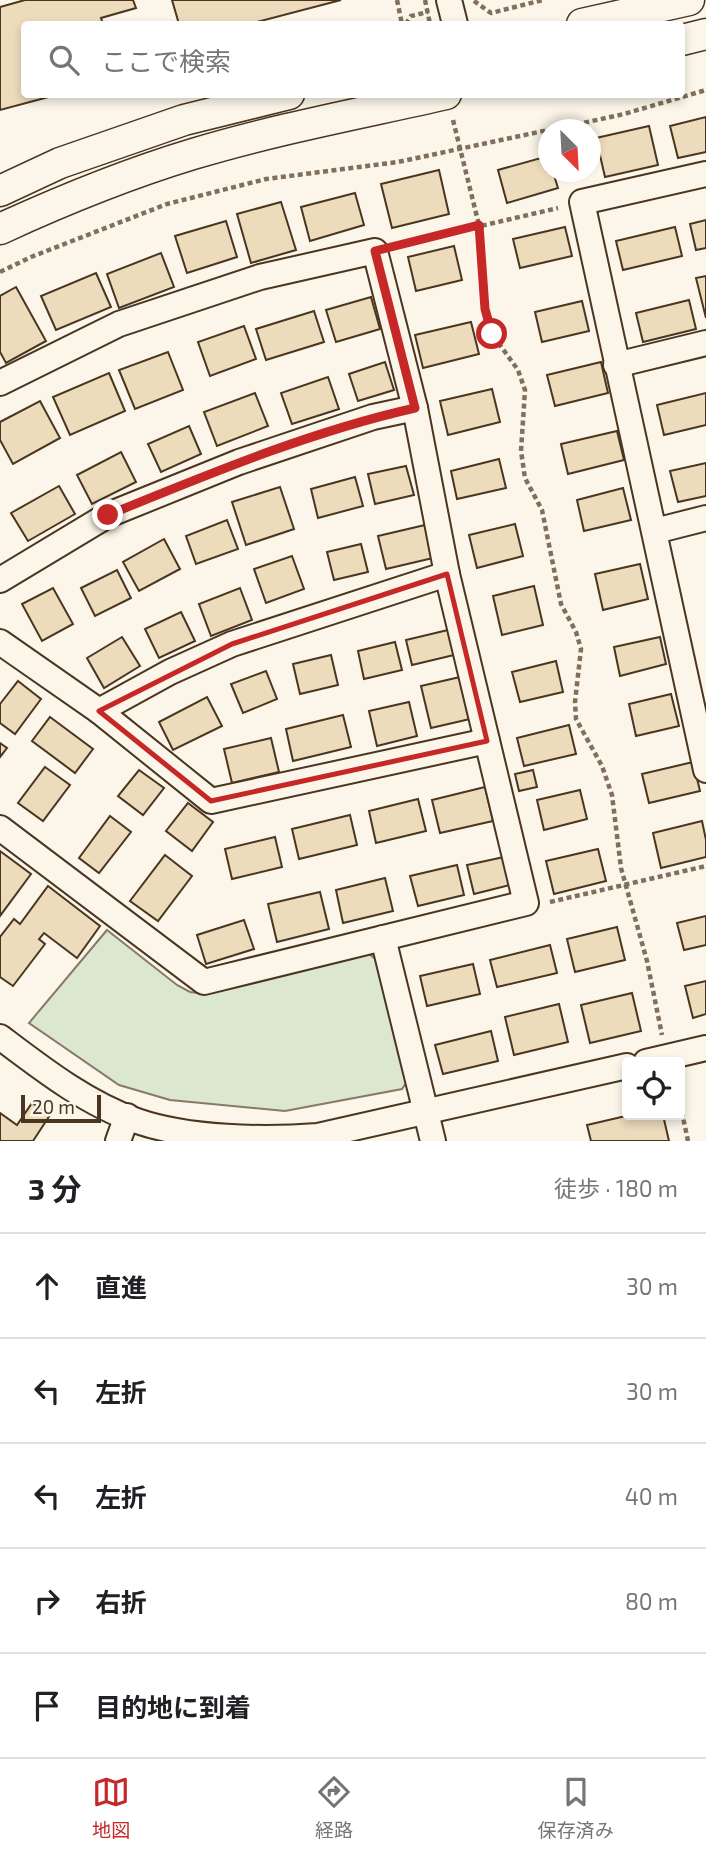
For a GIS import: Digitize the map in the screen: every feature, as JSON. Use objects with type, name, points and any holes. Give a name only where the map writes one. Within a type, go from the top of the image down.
[{"type":"street","points":[[595,21],[689,0]]},
{"type":"street","points":[[685,39],[706,34]]},
{"type":"street","points":[[0,191],[60,163],[184,120],[273,98]]},
{"type":"street","points":[[0,229],[73,196],[193,154],[326,120],[428,98]]},
{"type":"street","points":[[706,174],[582,202],[616,365],[655,531],[698,693],[706,770]]},
{"type":"street","points":[[0,383],[119,324],[260,277],[375,251],[415,408],[447,574],[526,903],[204,982],[0,828]]},
{"type":"street","points":[[616,365],[706,343]]},
{"type":"street","points":[[0,580],[108,515],[239,462],[373,417],[415,408]]},
{"type":"street","points":[[655,531],[706,518]]},
{"type":"street","points":[[99,711],[170,671],[232,643],[447,574]]},
{"type":"street","points":[[0,642],[99,711],[211,801],[486,741]]},
{"type":"street","points":[[383,938],[433,1141]]},
{"type":"street","points":[[0,1037],[57,1080],[136,1121],[173,1129],[272,1139],[318,1136],[622,1067]]},
{"type":"street","points":[[669,1057],[706,1048]]},
{"type":"street","points":[[118,1141],[127,1116]]},
{"type":"path","points":[[397,0],[401,21]]},
{"type":"path","points":[[425,0],[429,21]]},
{"type":"path","points":[[451,10],[476,1],[492,13],[543,0]]},
{"type":"path","points":[[685,96],[706,90]]},
{"type":"path","points":[[601,119],[679,98]]},
{"type":"path","points":[[454,123],[479,225],[485,309],[492,334],[519,370],[525,390],[521,452],[526,478],[542,510],[561,604],[576,632],[581,649],[575,702],[576,719],[602,766],[612,795],[615,832],[625,885],[647,961],[657,1057]]},
{"type":"path","points":[[0,272],[31,257],[167,204],[266,179],[398,162],[538,133]]},
{"type":"path","points":[[375,251],[582,202]]},
{"type":"path","points":[[526,903],[533,906],[706,866]]},
{"type":"path","points":[[684,1120],[688,1141]]},
{"type":"highlighted area","points":[[447,574],[487,741],[211,801],[99,711],[232,644]]},
{"type":"green space","points":[[107,930],[177,985],[190,992],[206,994],[369,954],[382,964],[408,1080],[402,1089],[285,1111],[170,1100],[119,1085],[29,1023]]},
{"type":"building","points":[[25,0],[133,0],[136,8],[101,18],[102,21],[21,21],[21,98],[45,98],[0,110],[0,7]]},
{"type":"building","points":[[172,0],[341,0],[260,21],[178,21]]},
{"type":"building","points":[[706,117],[706,152],[678,158],[670,126]]},
{"type":"building","points":[[649,126],[658,165],[605,177],[601,160],[601,137]]},
{"type":"building","points":[[538,159],[538,182],[556,182],[558,188],[507,203],[498,170]]},
{"type":"building","points":[[439,170],[449,214],[392,228],[381,184]]},
{"type":"building","points":[[355,193],[364,225],[310,241],[301,207]]},
{"type":"building","points":[[281,202],[296,250],[251,263],[237,214]]},
{"type":"building","points":[[706,220],[706,248],[696,250],[690,224]]},
{"type":"building","points":[[226,221],[237,257],[187,273],[175,236]]},
{"type":"building","points":[[565,227],[572,256],[520,268],[513,239]]},
{"type":"building","points":[[675,227],[682,256],[623,270],[616,241]]},
{"type":"building","points":[[454,246],[462,280],[416,291],[408,257]]},
{"type":"building","points":[[161,253],[174,287],[119,308],[107,274]]},
{"type":"building","points":[[96,273],[111,307],[56,330],[41,296]]},
{"type":"building","points":[[706,276],[706,318],[696,278]]},
{"type":"building","points":[[16,287],[46,341],[6,363],[0,352],[0,296]]},
{"type":"building","points":[[371,297],[380,329],[336,342],[326,310]]},
{"type":"building","points":[[689,300],[696,329],[643,342],[636,313]]},
{"type":"building","points":[[582,301],[589,331],[542,342],[535,312]]},
{"type":"building","points":[[314,311],[324,342],[266,360],[256,329]]},
{"type":"building","points":[[471,322],[479,354],[423,368],[415,335]]},
{"type":"building","points":[[244,326],[256,359],[210,376],[198,342]]},
{"type":"building","points":[[168,352],[183,390],[135,409],[119,370]]},
{"type":"building","points":[[385,362],[394,390],[358,401],[349,374]]},
{"type":"building","points":[[601,362],[608,393],[555,406],[547,375]]},
{"type":"building","points":[[109,373],[125,411],[70,435],[53,397]]},
{"type":"building","points":[[328,377],[339,409],[292,424],[281,393]]},
{"type":"building","points":[[492,389],[500,422],[448,435],[440,401]]},
{"type":"building","points":[[255,393],[268,426],[217,446],[204,412]]},
{"type":"building","points":[[706,393],[706,425],[664,435],[657,405]]},
{"type":"building","points":[[40,401],[60,438],[13,464],[0,440],[0,422]]},
{"type":"building","points":[[189,426],[201,454],[161,472],[148,444]]},
{"type":"building","points":[[617,431],[624,460],[568,474],[561,444]]},
{"type":"building","points":[[121,452],[136,482],[92,504],[77,475]]},
{"type":"building","points":[[499,459],[506,488],[457,499],[451,471]]},
{"type":"building","points":[[706,463],[706,496],[678,502],[670,471]]},
{"type":"building","points":[[406,466],[414,495],[375,504],[368,474]]},
{"type":"building","points":[[355,477],[363,506],[318,518],[311,489]]},
{"type":"building","points":[[59,486],[75,514],[28,541],[11,513]]},
{"type":"building","points":[[280,487],[294,529],[246,545],[232,502]]},
{"type":"building","points":[[623,488],[631,520],[584,531],[577,500]]},
{"type":"building","points":[[227,520],[238,549],[196,564],[186,536]]},
{"type":"building","points":[[515,524],[523,556],[477,568],[469,535]]},
{"type":"building","points":[[425,525],[433,558],[386,569],[378,536]]},
{"type":"building","points":[[164,539],[180,569],[139,591],[123,562]]},
{"type":"building","points":[[361,544],[368,572],[334,580],[327,552]]},
{"type":"building","points":[[292,556],[304,589],[266,603],[254,569]]},
{"type":"building","points":[[640,564],[648,599],[603,610],[595,574]]},
{"type":"building","points":[[117,570],[131,598],[95,616],[81,588]]},
{"type":"building","points":[[534,586],[543,625],[502,635],[493,596]]},
{"type":"building","points":[[53,588],[73,624],[42,641],[22,604]]},
{"type":"building","points":[[240,588],[252,620],[211,636],[199,604]]},
{"type":"building","points":[[181,612],[195,641],[159,658],[145,629]]},
{"type":"building","points":[[448,630],[454,655],[412,665],[406,640]]},
{"type":"building","points":[[122,637],[140,666],[104,688],[87,658]]},
{"type":"building","points":[[660,637],[666,664],[620,676],[614,647]]},
{"type":"building","points":[[395,642],[402,670],[364,679],[358,651]]},
{"type":"building","points":[[331,655],[338,685],[300,694],[293,664]]},
{"type":"building","points":[[556,661],[563,692],[520,702],[512,672]]},
{"type":"building","points":[[266,671],[277,699],[243,713],[231,684]]},
{"type":"building","points":[[460,677],[470,719],[431,728],[421,686]]},
{"type":"building","points":[[18,681],[41,699],[15,734],[0,723],[0,704]]},
{"type":"building","points":[[671,694],[679,726],[636,736],[629,704]]},
{"type":"building","points":[[207,697],[222,726],[173,750],[159,722]]},
{"type":"building","points":[[409,702],[417,736],[377,746],[369,711]]},
{"type":"building","points":[[343,715],[351,747],[293,761],[286,729]]},
{"type":"building","points":[[50,717],[93,749],[75,773],[32,741]]},
{"type":"building","points":[[569,725],[576,754],[524,766],[517,738]]},
{"type":"building","points":[[271,738],[279,772],[232,783],[224,749]]},
{"type":"building","points":[[0,743],[7,748],[0,757]]},
{"type":"building","points":[[693,762],[700,791],[649,803],[642,774]]},
{"type":"building","points":[[45,767],[70,785],[43,821],[18,803]]},
{"type":"building","points":[[139,770],[164,788],[143,815],[118,796]]},
{"type":"building","points":[[533,770],[537,787],[519,791],[515,774]]},
{"type":"building","points":[[485,787],[493,821],[440,833],[432,800]]},
{"type":"building","points":[[580,790],[587,819],[544,830],[537,800]]},
{"type":"building","points":[[418,799],[426,831],[376,843],[369,811]]},
{"type":"building","points":[[188,803],[213,822],[192,851],[166,831]]},
{"type":"building","points":[[350,815],[357,845],[299,859],[292,829]]},
{"type":"building","points":[[110,816],[131,832],[99,873],[79,858]]},
{"type":"building","points":[[702,821],[706,857],[661,868],[653,833]]},
{"type":"building","points":[[275,837],[282,867],[232,879],[225,849]]},
{"type":"building","points":[[598,849],[606,881],[554,894],[546,861]]},
{"type":"building","points":[[0,851],[31,874],[0,916]]},
{"type":"building","points":[[165,855],[192,876],[158,921],[130,901]]},
{"type":"building","points":[[504,857],[510,885],[474,894],[467,865]]},
{"type":"building","points":[[457,865],[464,895],[418,906],[410,876]]},
{"type":"building","points":[[385,878],[393,911],[343,923],[336,890]]},
{"type":"building","points":[[48,886],[100,926],[77,958],[44,933],[39,939],[45,944],[13,986],[0,977],[0,937],[14,919],[20,924]]},
{"type":"building","points":[[320,892],[329,929],[277,942],[268,904]]},
{"type":"building","points":[[706,916],[706,945],[684,950],[677,923]]},
{"type":"building","points":[[244,920],[254,949],[206,964],[197,935]]},
{"type":"building","points":[[617,927],[625,960],[575,972],[567,939]]},
{"type":"building","points":[[550,945],[557,973],[497,987],[490,960]]},
{"type":"building","points":[[473,964],[480,994],[427,1006],[420,976]]},
{"type":"building","points":[[706,981],[706,1014],[693,1018],[685,986]]},
{"type":"building","points":[[632,993],[641,1031],[590,1043],[581,1005]]},
{"type":"building","points":[[559,1004],[568,1042],[514,1055],[505,1017]]},
{"type":"building","points":[[491,1031],[498,1061],[443,1074],[435,1045]]},
{"type":"building","points":[[32,1103],[50,1115],[33,1141],[0,1141],[0,1113],[17,1125]]},
{"type":"building","points":[[622,1117],[622,1120],[664,1120],[669,1141],[591,1141],[587,1125]]},
{"type":"route","points":[[108,515],[239,462],[373,417],[415,408],[375,251],[479,225],[485,309],[492,334]]}]
